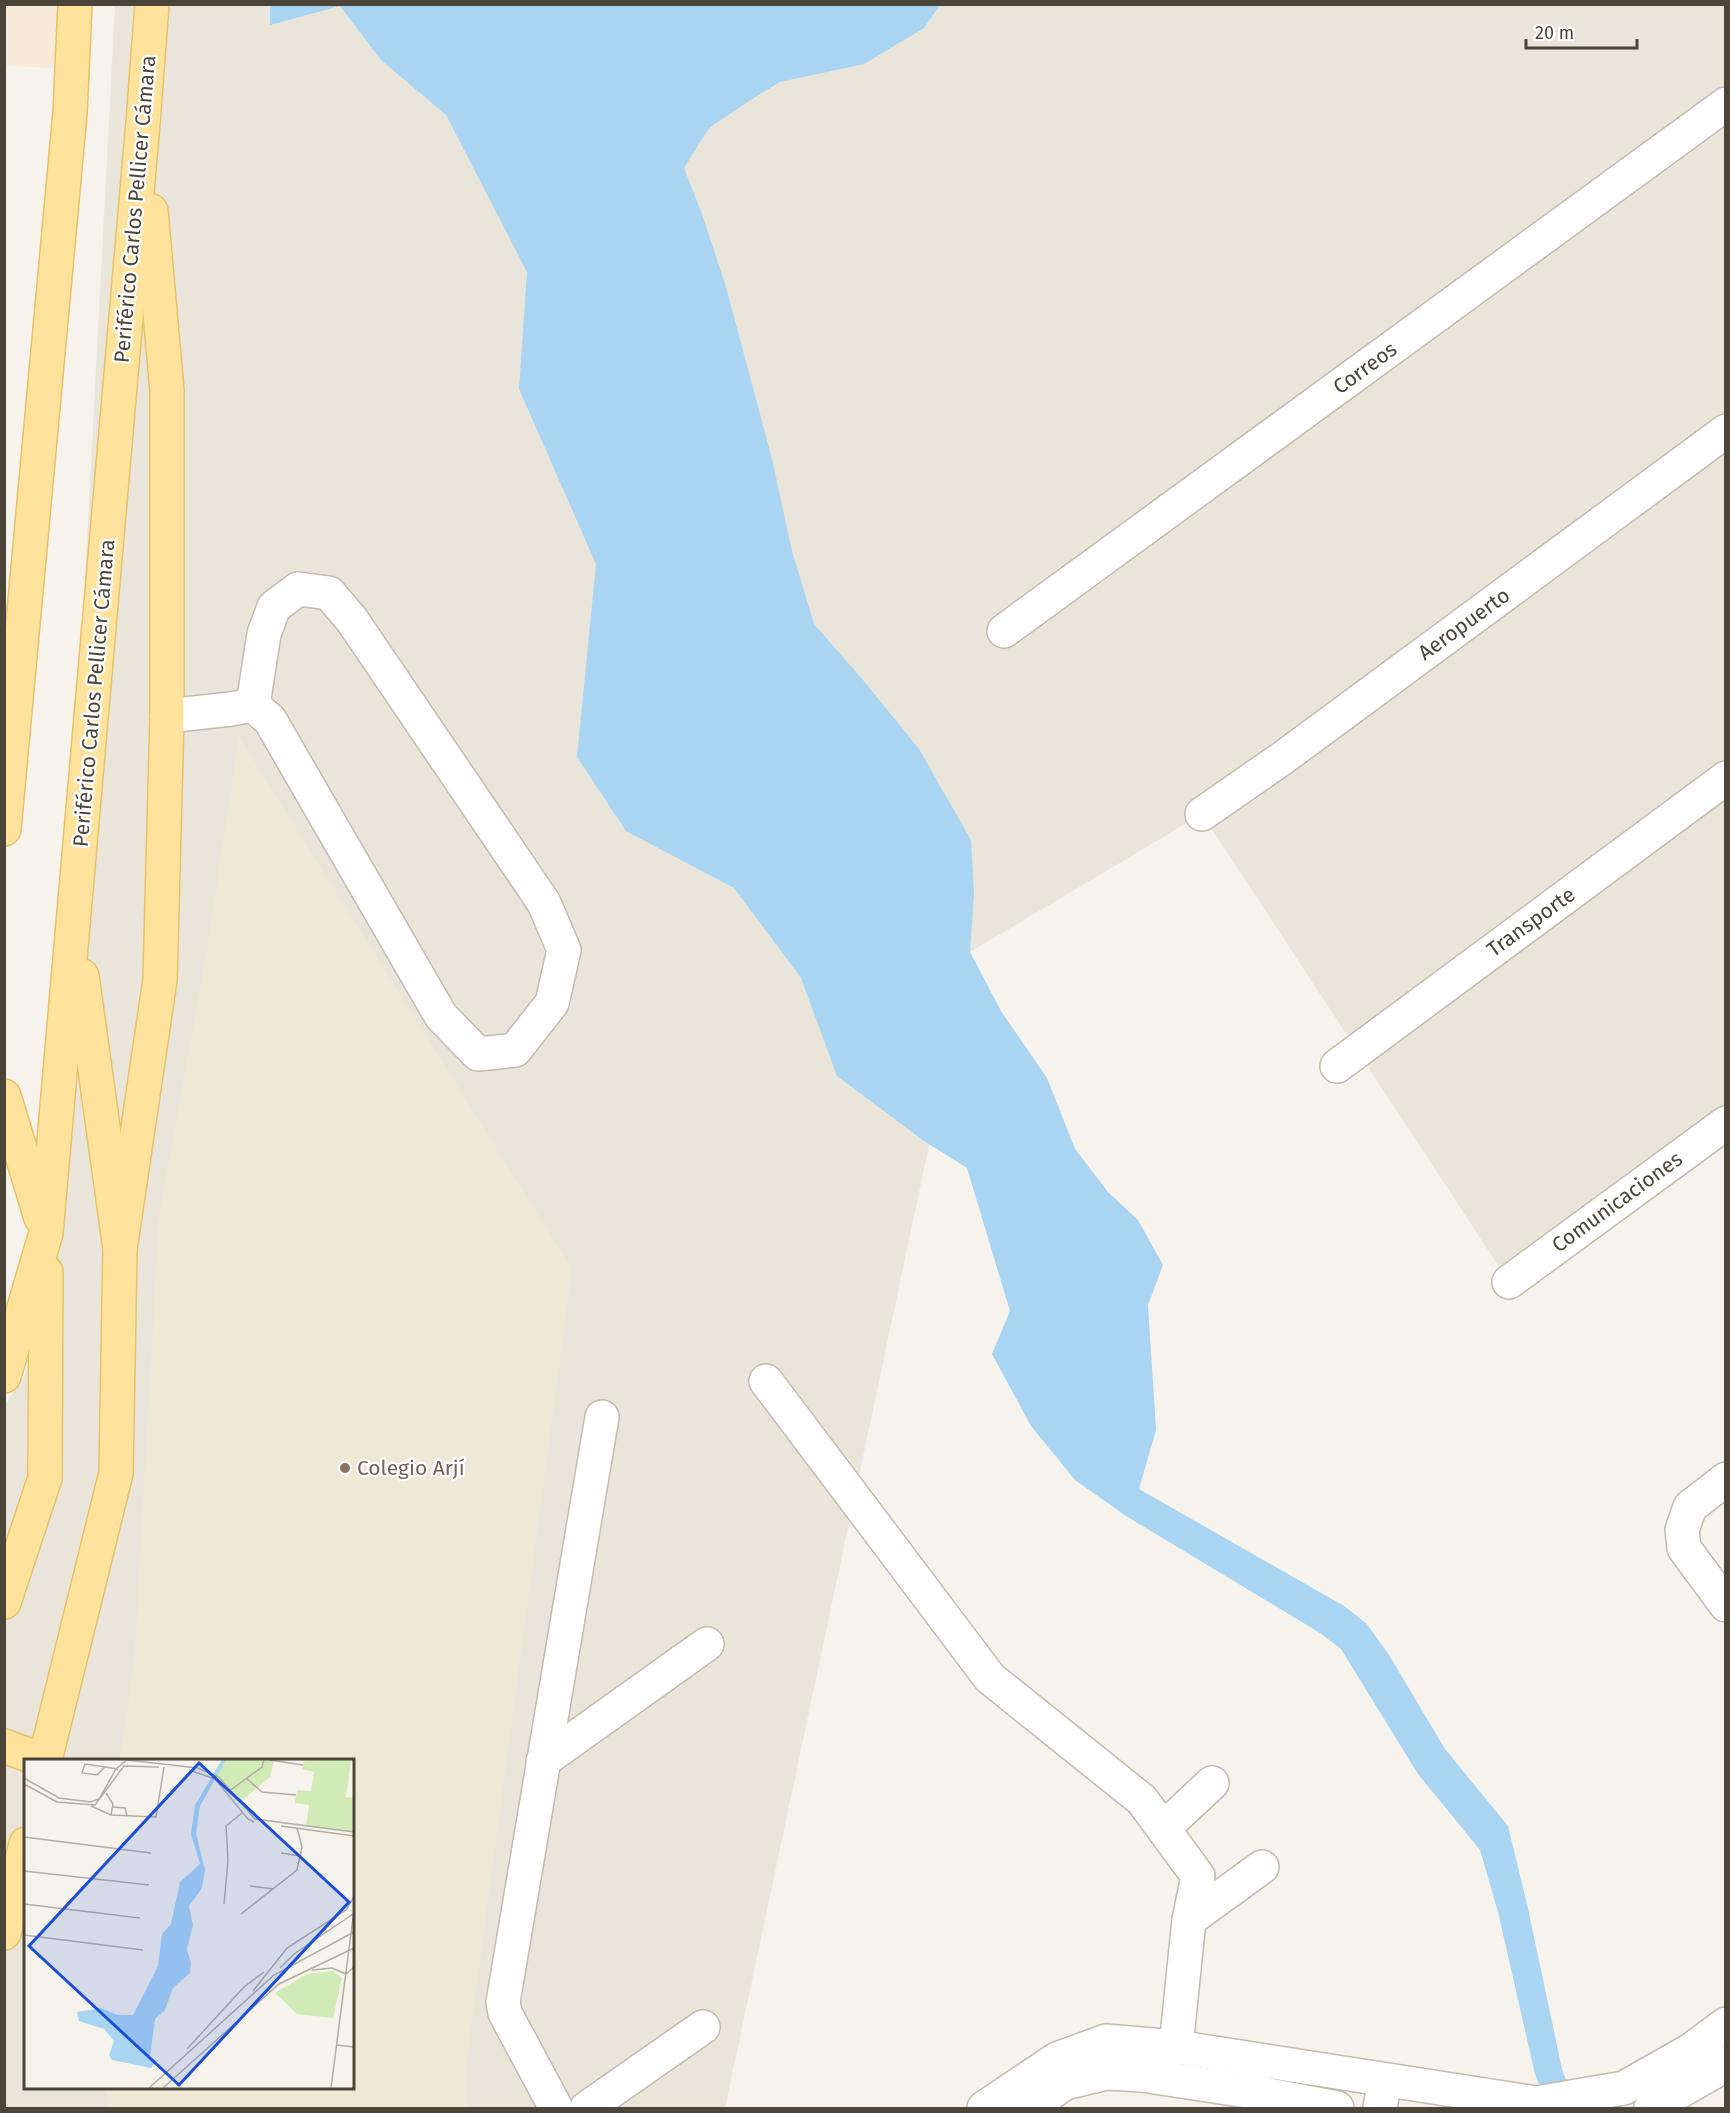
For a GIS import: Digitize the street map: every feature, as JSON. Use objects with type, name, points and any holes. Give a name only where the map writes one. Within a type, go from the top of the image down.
[{"type":"main road","points":[[4,829],[70,114],[75,4]]},
{"type":"main road","name":"Periférico Carlos Pellicer Cámara","points":[[4,1376],[46,1233],[152,4]]},
{"type":"main road","points":[[44,1759],[116,1473],[120,1249],[160,980],[167,716],[167,391],[143,123]]},
{"type":"main road","points":[[74,919],[120,1249]]},
{"type":"main road","points":[[4,1096],[46,1233],[45,1478],[4,1602]]},
{"type":"main road","points":[[4,1746],[39,1759]]},
{"type":"main road","points":[[4,1933],[24,1852]]},
{"type":"street","name":"Correos","points":[[1004,632],[1725,104]]},
{"type":"street","name":"Aeropuerto","points":[[1202,814],[1284,757],[1725,431]]},
{"type":"street","points":[[298,589],[329,593],[352,620],[544,903],[564,950],[552,1003],[515,1050],[478,1054],[441,1016],[270,720],[253,705],[264,634],[274,607],[298,589]]},
{"type":"street","points":[[167,716],[253,705]]},
{"type":"street","name":"Transporte","points":[[1337,1066],[1725,778]]},
{"type":"street","name":"Comunicaciones","points":[[1509,1282],[1725,1123]]},
{"type":"street","points":[[766,1381],[990,1678],[1142,1800],[1198,1876],[1189,1920],[1176,2047]]},
{"type":"street","points":[[556,2109],[505,2013],[503,2002],[602,1417]]},
{"type":"street","points":[[1725,1479],[1690,1507],[1682,1530],[1684,1548],[1725,1605]]},
{"type":"street","points":[[543,1761],[707,1644]]},
{"type":"street","points":[[1164,1828],[1212,1783]]},
{"type":"street","points":[[1189,1920],[1262,1867]]},
{"type":"street","points":[[1651,2109],[1713,2069],[1725,2024]]},
{"type":"street","points":[[587,2109],[703,2026]]},
{"type":"street","points":[[984,2109],[1057,2059],[1106,2041],[1176,2047],[1382,2094],[1536,2103],[1624,2088],[1713,2069]]},
{"type":"street","points":[[1029,2109],[1065,2083],[1107,2073],[1153,2077],[1337,2109]]},
{"type":"shaded area","points":[[4,5],[75,5],[72,70],[5,65]]},
{"type":"shaded area","points":[[115,5],[1725,5],[1725,1123],[1509,1282],[1202,814],[970,952],[725,2108],[5,2108],[5,1405],[45,1344]]},
{"type":"shaded area","name":"Colegio Arjí","points":[[239,737],[572,1269],[466,2066],[467,2108],[110,2108],[105,2089],[354,2089],[354,1759],[119,1759],[134,1667],[159,1217],[207,950]]},
{"type":"water","points":[[270,4],[940,5],[924,28],[864,64],[780,82],[749,101],[709,128],[684,168],[726,287],[772,459],[792,551],[814,624],[919,749],[971,840],[974,894],[970,952],[1001,1011],[1047,1078],[1075,1149],[1108,1192],[1138,1220],[1163,1265],[1148,1305],[1156,1430],[1139,1489],[1344,1606],[1367,1624],[1389,1655],[1445,1749],[1508,1826],[1562,2069],[1576,2108],[1548,2108],[1535,2074],[1498,1912],[1480,1850],[1418,1774],[1341,1649],[1320,1633],[1126,1516],[1075,1480],[1031,1426],[992,1354],[1010,1311],[967,1168],[924,1141],[837,1076],[801,978],[734,888],[626,831],[577,757],[596,564],[519,389],[527,272],[446,115],[381,60],[340,6],[270,25]]},
{"type":"place","name":"Colegio Arjí","points":[[345,1468]]}]
